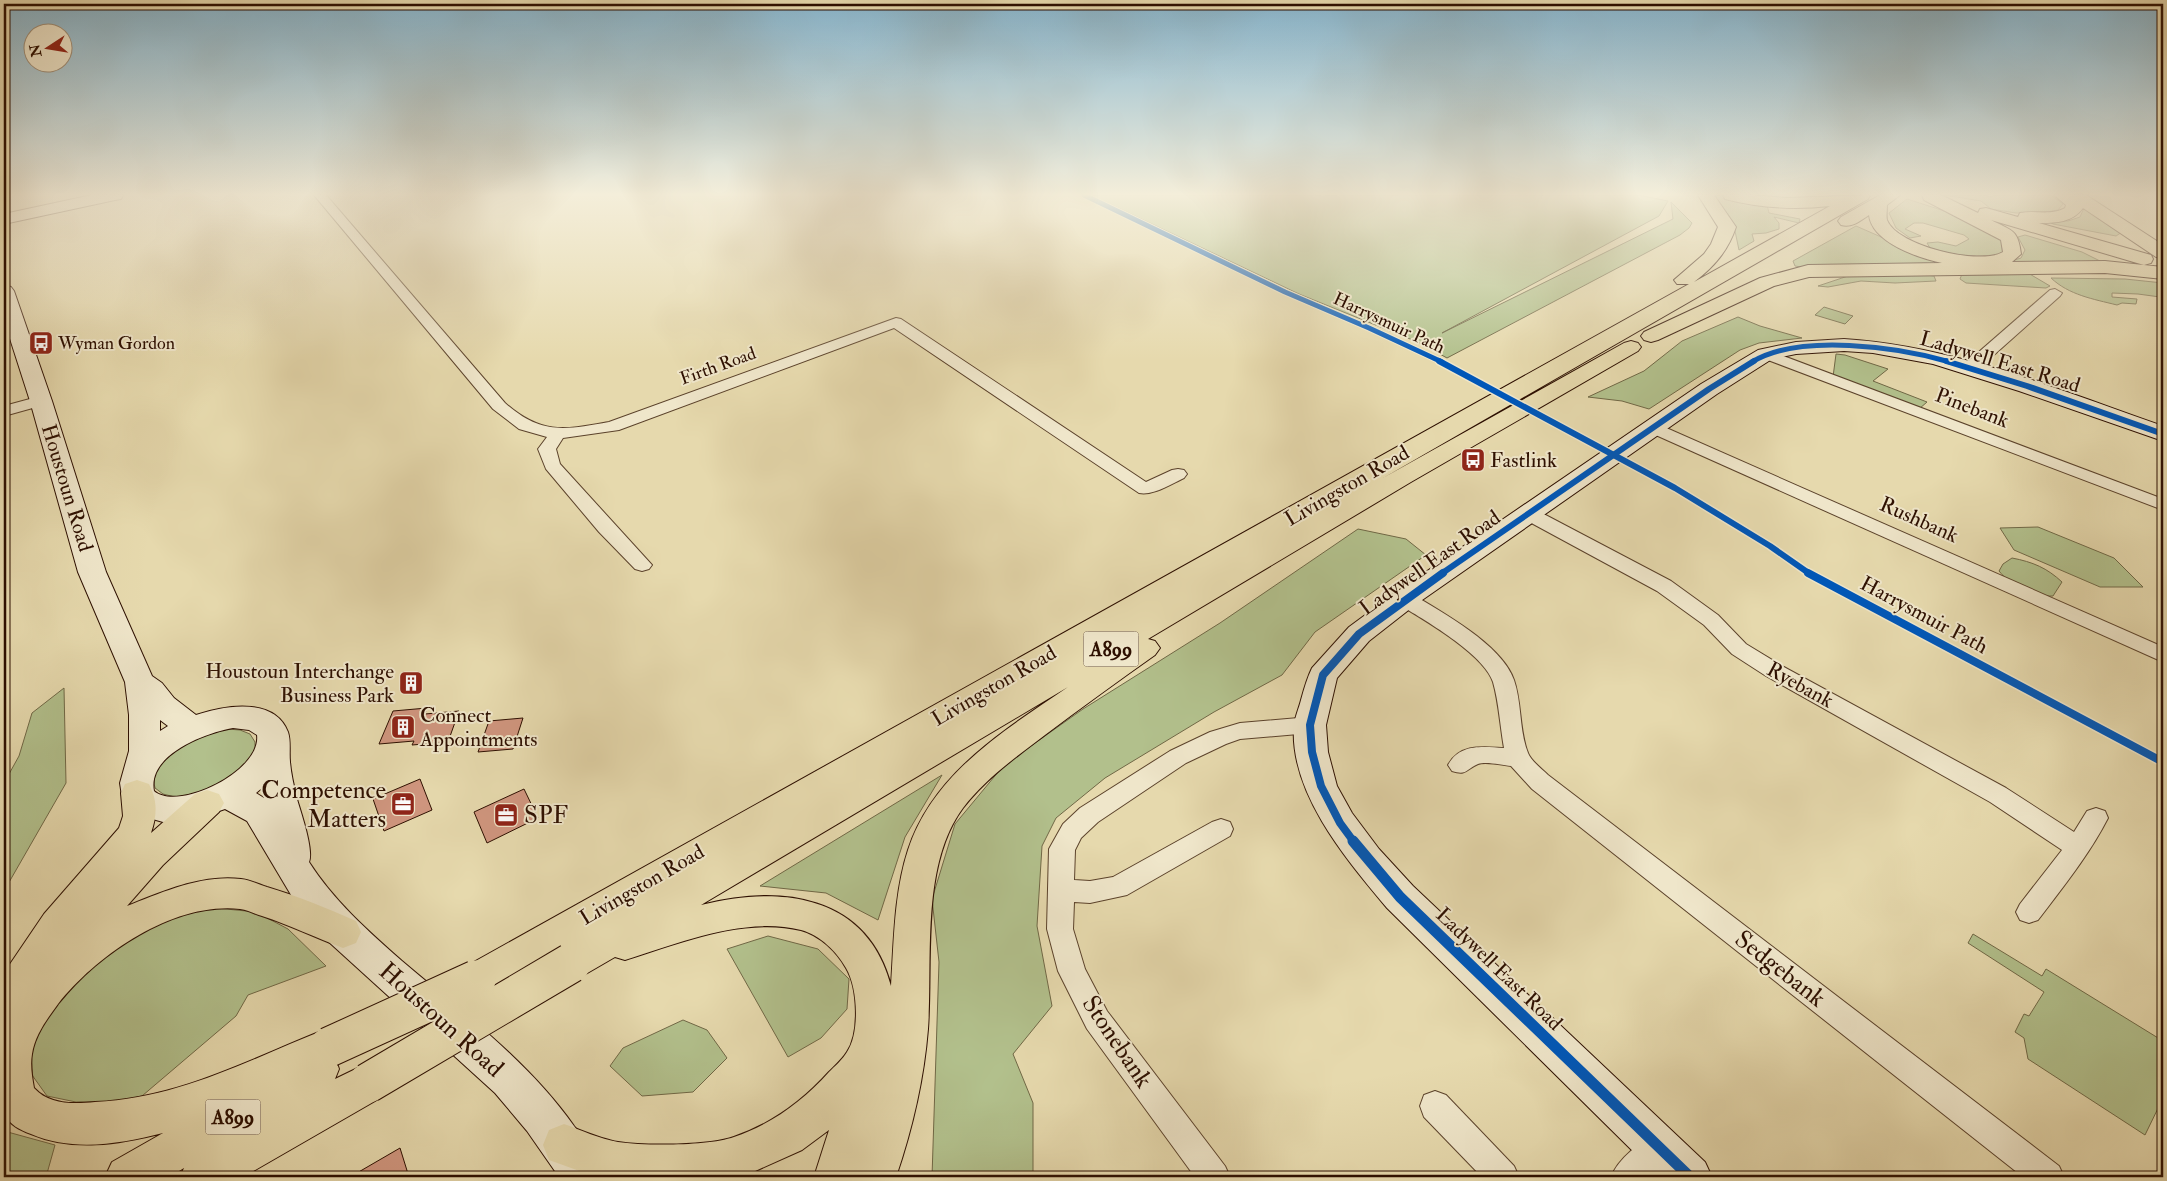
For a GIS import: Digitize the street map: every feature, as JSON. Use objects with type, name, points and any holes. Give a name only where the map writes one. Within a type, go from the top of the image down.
[{"type":"main road","name":"A899","points":[[1614,335],[1643,310],[1706,264],[1718,250]]},
{"type":"main road","name":"Livingston Road","points":[[202,1177],[346,1062],[476,980],[566,954],[1614,335],[1776,250]]},
{"type":"main road","name":"Livingston Road","points":[[127,1177],[346,1062],[566,954],[1312,531],[1402,477],[1651,336],[1791,250]]},
{"type":"main road","points":[[1918,250],[1942,258],[1977,263],[2002,261],[2012,254],[2012,250]]},
{"type":"main road","points":[[2115,250],[2163,264]]},
{"type":"main road","name":"A899","points":[[1651,336],[1767,282],[1808,272],[2095,267],[2163,273]]},
{"type":"main road","points":[[874,1177],[897,1094],[908,1031],[916,904],[921,864],[932,833],[950,801],[992,758],[1015,740],[1084,689],[1312,531]]},
{"type":"main road","points":[[4,1007],[34,957],[57,925],[133,835],[140,816],[139,781]]},
{"type":"main road","points":[[216,800],[161,844],[111,899],[88,928],[22,1026],[12,1049],[10,1068],[14,1088],[22,1106],[41,1118],[67,1124],[97,1124],[159,1114],[267,1075],[346,1062]]},
{"type":"main road","points":[[55,979],[91,946],[125,926],[170,904],[206,896],[240,894],[292,909],[343,932]]},
{"type":"main road","points":[[566,954],[711,918],[742,914],[777,912],[800,914],[818,919],[837,931],[855,947],[866,965],[873,989],[875,1018],[854,1118],[836,1177]]},
{"type":"main road","points":[[574,1161],[680,1166],[734,1159],[787,1135],[823,1109],[865,1062]]},
{"type":"street","name":"Firth Road","points":[[367,250],[509,417],[522,426],[558,433],[584,432],[612,426],[896,322],[1145,489],[1178,474]]},
{"type":"street","name":"Houstoun Road","points":[[4,291],[41,401],[92,572],[140,682],[144,715],[144,751],[139,781]]},
{"type":"street","points":[[1971,367],[2048,295]]},
{"type":"street","name":"Ladywell East Road","points":[[1690,1177],[1400,897],[1340,822],[1321,786],[1312,752],[1310,725],[1323,675],[1359,634],[1405,599],[1709,389],[1765,354],[1796,348],[1858,345],[1903,351],[1971,367],[2163,434]]},
{"type":"street","name":"Pinebank","points":[[1765,354],[2163,505]]},
{"type":"street","points":[[4,411],[41,401]]},
{"type":"street","name":"Rushbank","points":[[1655,428],[2163,655]]},
{"type":"street","points":[[558,433],[547,449],[552,465],[642,565]]},
{"type":"street","name":"Ryebank","points":[[1529,514],[1664,586],[1704,615],[1739,649],[1998,795],[2078,848]]},
{"type":"street","points":[[1405,599],[1453,629],[1477,648],[1498,671],[1503,680],[1517,757],[1474,755],[1460,765]]},
{"type":"street","name":"Houstoun Road","points":[[140,682],[151,691],[163,706],[192,728]]},
{"type":"street","name":"Houstoun Road","points":[[139,781],[161,746],[192,728],[206,722],[233,717],[256,718],[270,728],[275,738],[273,750],[278,792],[290,834],[294,867]]},
{"type":"street","name":"Stonebank","points":[[1214,1177],[1097,1020],[1070,962],[1060,929],[1062,849],[1072,831],[1089,815],[1178,757],[1218,738],[1240,731],[1310,725]]},
{"type":"street","points":[[139,781],[143,802],[154,808],[170,810],[188,808],[216,800],[256,775],[273,750]]},
{"type":"street","name":"Sedgebank","points":[[1517,757],[1540,782],[2048,1177]]},
{"type":"street","name":"Houstoun Road","points":[[216,800],[242,801],[258,812],[310,894],[343,932],[509,1079],[533,1105],[574,1161]]},
{"type":"street","points":[[2029,912],[2078,848],[2096,818]]},
{"type":"street","points":[[1060,890],[1090,892],[1118,887],[1221,829]]},
{"type":"street","points":[[1435,1106],[1503,1177]]},
{"type":"street","points":[[1627,1177],[1659,1148]]},
{"type":"green space","points":[[1207,250],[1596,250],[1442,333],[1610,250],[1651,250],[1447,358],[1420,343],[1299,294]]},
{"type":"green space","points":[[1813,250],[1911,250],[1943,264],[1807,268],[1795,266],[1793,261]]},
{"type":"green space","points":[[1938,250],[2005,250],[2002,254],[1983,256]]},
{"type":"green space","points":[[2025,250],[2076,250],[2100,261],[2099,265],[2008,262],[2021,258]]},
{"type":"green space","points":[[2028,273],[2050,286],[2046,288],[1966,283],[1960,279],[1962,274]]},
{"type":"green space","points":[[1848,276],[1934,276],[1936,281],[1895,283],[1861,281],[1828,287],[1818,286]]},
{"type":"green space","points":[[2051,278],[2125,279],[2163,283],[2163,303],[2160,297],[2112,293],[2112,297],[2137,299],[2136,304],[2122,303],[2117,305],[2073,292]]},
{"type":"green space","points":[[1824,307],[1853,316],[1845,324],[1815,315]]},
{"type":"green space","points":[[1738,317],[1760,326],[1802,338],[1759,343],[1740,350],[1649,409],[1622,401],[1588,397],[1644,371],[1682,341]]},
{"type":"green space","points":[[1836,354],[1845,355],[1888,369],[1873,381],[1927,402],[1919,409],[1833,377]]},
{"type":"green space","points":[[2038,527],[2114,558],[2143,587],[2100,587],[2014,550],[2000,528]]},
{"type":"green space","points":[[1358,529],[1406,539],[1426,555],[1315,632],[1282,675],[1214,712],[1105,778],[1056,818],[1042,846],[1037,926],[1052,1006],[1013,1054],[1033,1103],[1033,1177],[932,1177],[939,962],[932,899],[955,824],[1004,765],[1083,709],[1220,623]]},
{"type":"green space","points":[[2012,558],[2039,566],[2062,582],[2053,596],[2038,595],[2023,590],[2004,576],[1999,571],[2003,564]]},
{"type":"green space","points":[[64,688],[66,783],[4,891],[4,783],[19,756],[32,713]]},
{"type":"green space","points":[[227,729],[240,730],[250,734],[255,742],[255,751],[250,763],[208,792],[175,797],[163,794],[155,788],[153,778],[157,767],[166,756],[194,737]]},
{"type":"green space","points":[[942,775],[905,837],[878,920],[826,893],[760,886]]},
{"type":"green space","points":[[216,908],[256,912],[288,929],[326,966],[248,995],[236,1016],[142,1096],[115,1102],[76,1102],[47,1096],[32,1075],[31,1043],[49,1004],[115,942],[183,912]]},
{"type":"green space","points":[[1973,934],[2042,976],[2046,969],[2163,1041],[2163,1098],[2145,1135],[2028,1059],[2024,1038],[2015,1032],[2024,1014],[2029,1016],[2044,992],[1968,943]]},
{"type":"green space","points":[[768,936],[818,949],[849,979],[847,1009],[821,1038],[788,1057],[727,949]]},
{"type":"green space","points":[[683,1020],[707,1030],[727,1058],[693,1092],[642,1096],[610,1066],[623,1048]]},
{"type":"green space","points":[[4,1131],[55,1145],[46,1177],[4,1177]]},
{"type":"building","points":[[427,708],[425,714],[459,711],[448,742],[412,745],[414,741],[379,744],[393,711]]},
{"type":"building","points":[[523,718],[513,749],[478,752],[489,721]]},
{"type":"building","name":"Competence Matters","points":[[420,779],[432,810],[384,831],[373,799]]},
{"type":"building","name":"SPF","points":[[524,789],[538,818],[487,843],[474,812]]},
{"type":"building","points":[[400,1148],[409,1177],[350,1177]]},
{"type":"cycle path","name":"Harrysmuir Path","points":[[1198,250],[1285,292],[1369,328],[1445,364],[1675,488],[1770,546],[1814,577],[2163,762]]},
{"type":"cycle path","points":[[1690,1177],[1400,897],[1367,859],[1340,823],[1321,786],[1312,752],[1310,725],[1323,675],[1359,634],[1405,599],[1709,389],[1765,354],[1796,348],[1844,345],[1873,347],[1936,358],[2027,386],[2163,434]]},
{"type":"place","name":"Wyman Gordon","points":[[41,343]]},
{"type":"place","name":"Fastlink","points":[[1473,460]]},
{"type":"place","name":"Houstoun Interchange Business Park","points":[[411,683]]},
{"type":"place","name":"Connect Appointments","points":[[403,727]]},
{"type":"place","name":"Competence Matters","points":[[403,804]]},
{"type":"place","name":"SPF","points":[[506,815]]}]
